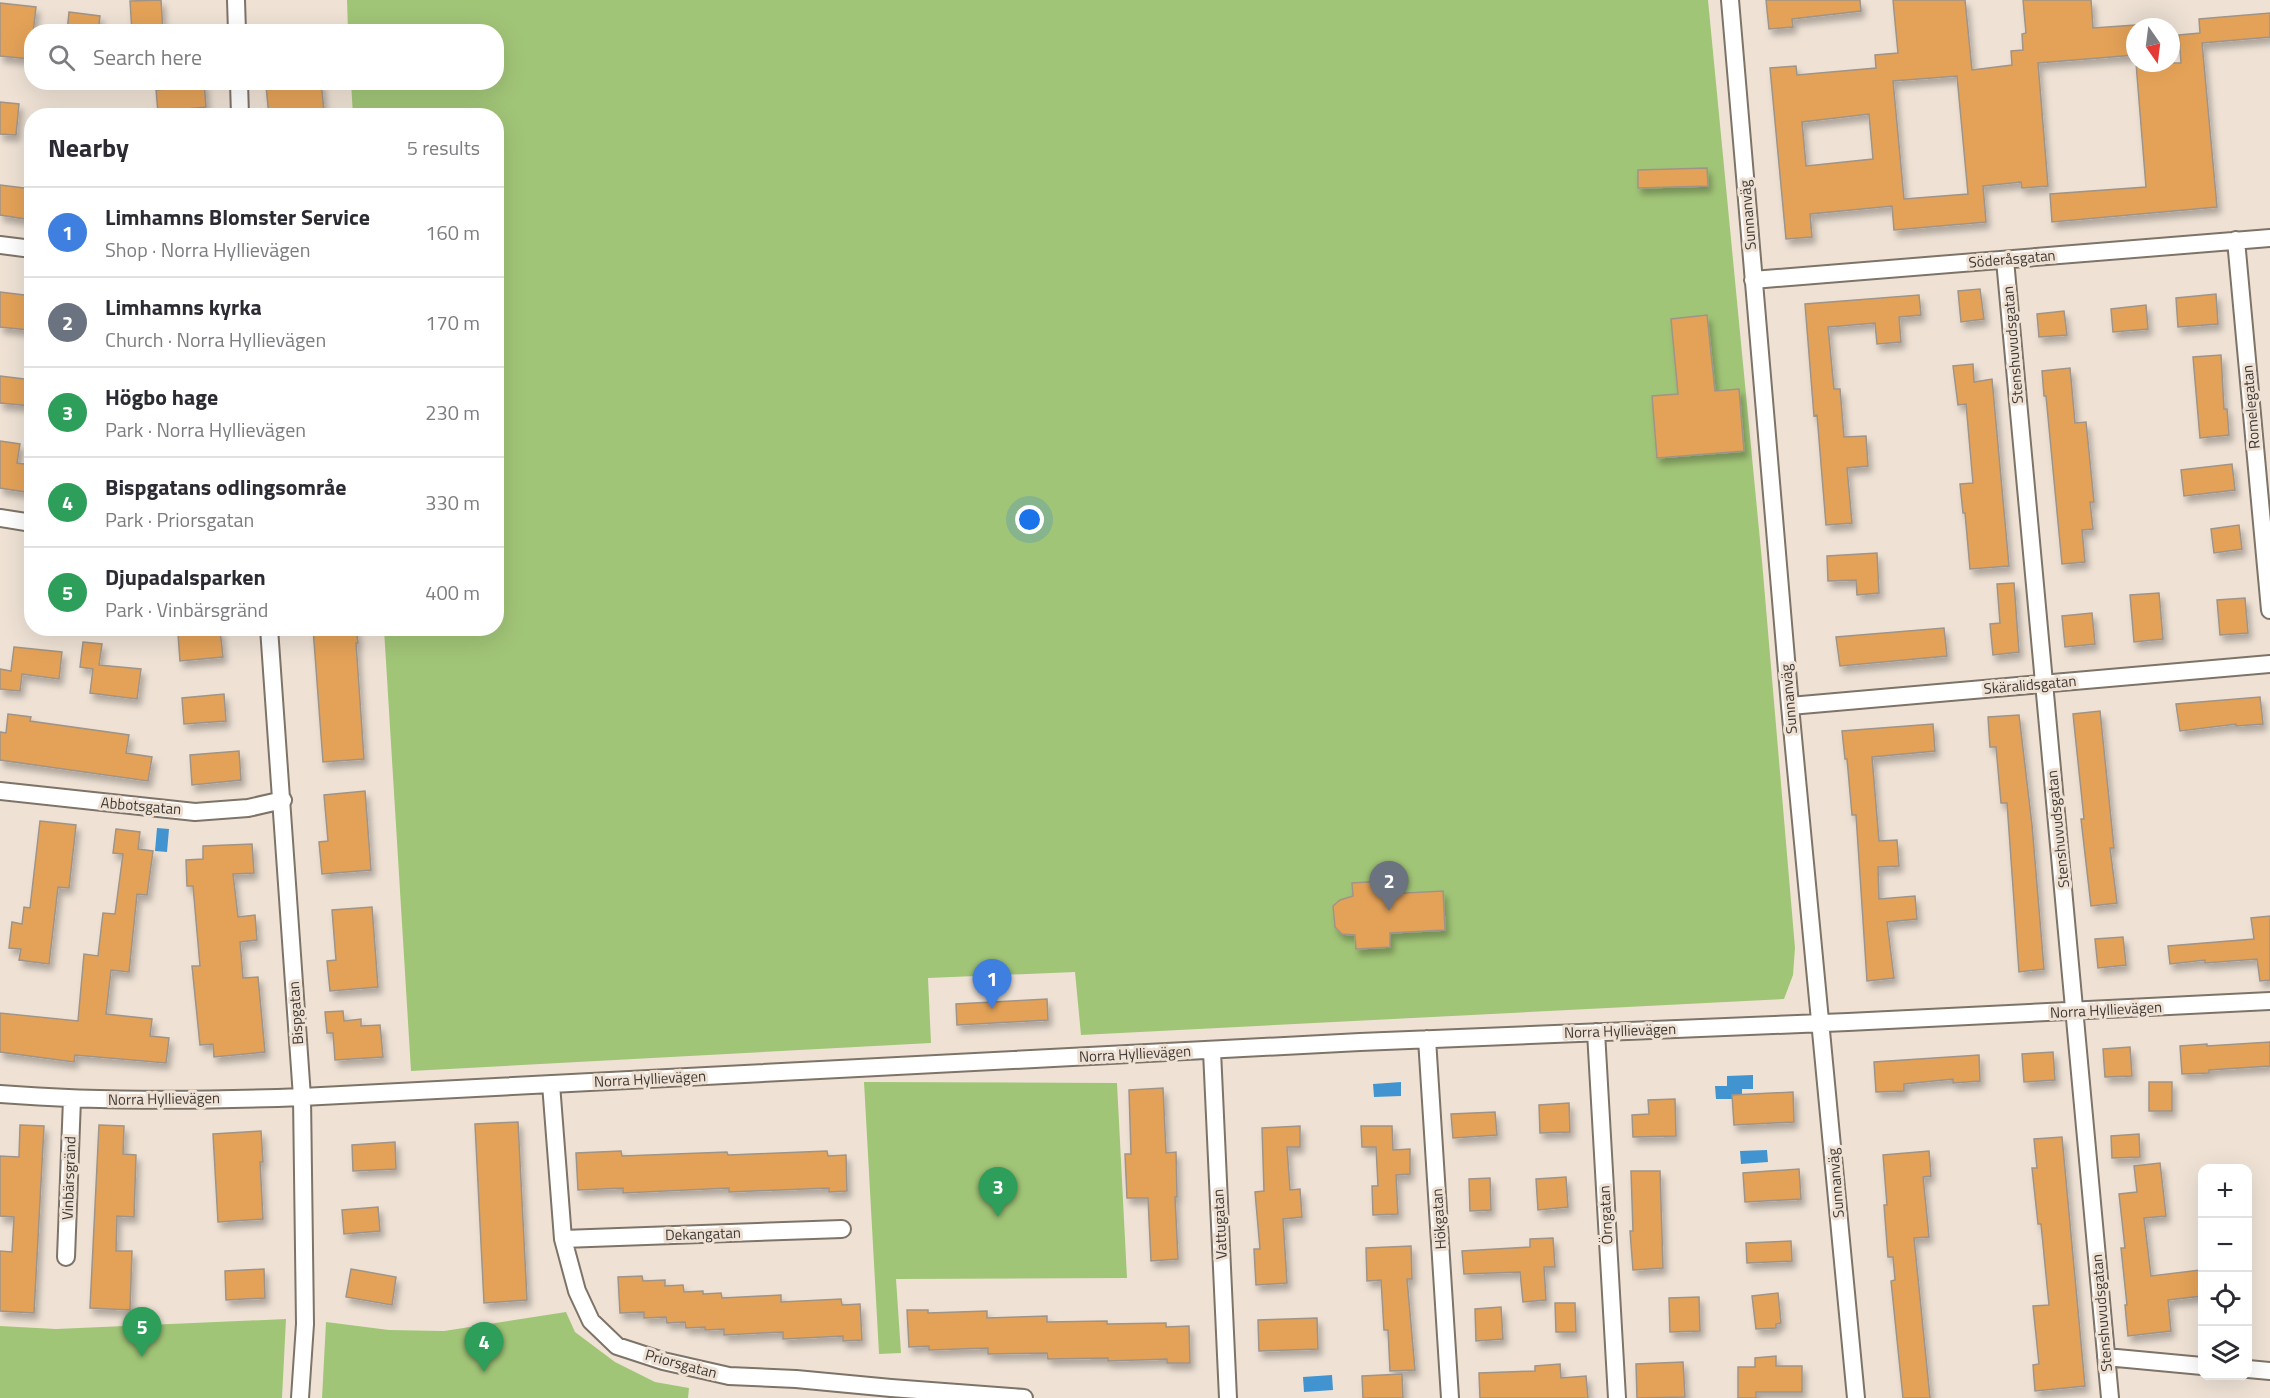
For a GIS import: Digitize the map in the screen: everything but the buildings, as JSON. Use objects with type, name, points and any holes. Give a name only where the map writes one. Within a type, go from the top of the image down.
[{"type":"street","points":[[236,0],[237,24]]},
{"type":"street","name":"Sunnanväg","points":[[1730,0],[1790,706],[1856,1398]]},
{"type":"street","points":[[239,90],[240,108]]},
{"type":"street","name":"Söderåsgatan","points":[[1753,280],[2270,238]]},
{"type":"street","name":"Romelegatan","points":[[2236,240],[2270,610]]},
{"type":"street","points":[[0,245],[24,248]]},
{"type":"street","name":"Stenshuvudsgatan","points":[[2005,260],[2110,1398]]},
{"type":"street","points":[[0,518],[24,522]]},
{"type":"street","name":"Bispgatan","points":[[270,636],[302,1097],[305,1324],[300,1398]]},
{"type":"street","name":"Skäralidsgatan","points":[[1790,706],[2270,663]]},
{"type":"street","name":"Abbotsgatan","points":[[0,791],[195,812],[248,808],[282,800]]},
{"type":"street","name":"Norra Hyllievägen","points":[[0,1094],[72,1100],[148,1101],[302,1097],[1427,1040],[2075,1012],[2270,1001]]},
{"type":"street","name":"Örngatan","points":[[1596,1032],[1617,1398]]},
{"type":"street","name":"Hökgatan","points":[[1427,1040],[1450,1398]]},
{"type":"street","name":"Vattugatan","points":[[1212,1051],[1228,1398]]},
{"type":"street","name":"Priorsgatan","points":[[552,1084],[563,1239],[577,1291],[591,1321],[617,1346],[663,1361],[729,1376],[796,1378],[1024,1398]]},
{"type":"street","name":"Vinbärsgränd","points":[[66,1257],[72,1100]]},
{"type":"street","name":"Dekangatan","points":[[563,1239],[842,1229]]},
{"type":"street","points":[[2106,1357],[2198,1365]]},
{"type":"street","points":[[2252,1369],[2270,1371]]},
{"type":"green space","points":[[347,0],[1708,0],[1762,561],[1795,948],[1793,975],[1784,999],[1081,1035],[1075,972],[928,978],[931,1043],[411,1071],[384,636],[504,636],[504,108],[353,108],[351,90],[504,90],[504,24],[348,24]],"holes":[[[1385,881],[1387,894],[1443,891],[1445,930],[1390,933],[1390,947],[1356,949],[1355,935],[1342,934],[1335,927],[1333,906],[1340,900],[1353,896],[1352,883]]]},
{"type":"green space","points":[[864,1082],[1117,1083],[1127,1278],[896,1279],[901,1353],[879,1354]]},
{"type":"green space","points":[[566,1312],[575,1332],[615,1362],[655,1382],[689,1388],[688,1398],[322,1398],[326,1322],[389,1330],[444,1331]]},
{"type":"green space","points":[[286,1319],[282,1398],[0,1398],[0,1326],[56,1329]]},
{"type":"water","points":[[157,828],[169,829],[167,852],[155,851]]},
{"type":"water","points":[[1753,1075],[1753,1089],[1742,1089],[1742,1099],[1716,1099],[1715,1086],[1727,1086],[1727,1076]]},
{"type":"water","points":[[1401,1082],[1401,1096],[1374,1097],[1373,1084]]},
{"type":"water","points":[[1767,1150],[1768,1162],[1741,1164],[1740,1151]]},
{"type":"water","points":[[1332,1375],[1333,1390],[1304,1392],[1303,1377]]},
{"type":"place","name":"Limhamns kyrka","points":[[1389,911]]},
{"type":"place","name":"Limhamns Blomster Service","points":[[992,1009]]},
{"type":"place","name":"Högbo hage","points":[[998,1217]]},
{"type":"place","name":"Djupadalsparken","points":[[142,1357]]},
{"type":"place","name":"Bispgatans odlingsområe","points":[[484,1372]]}]
